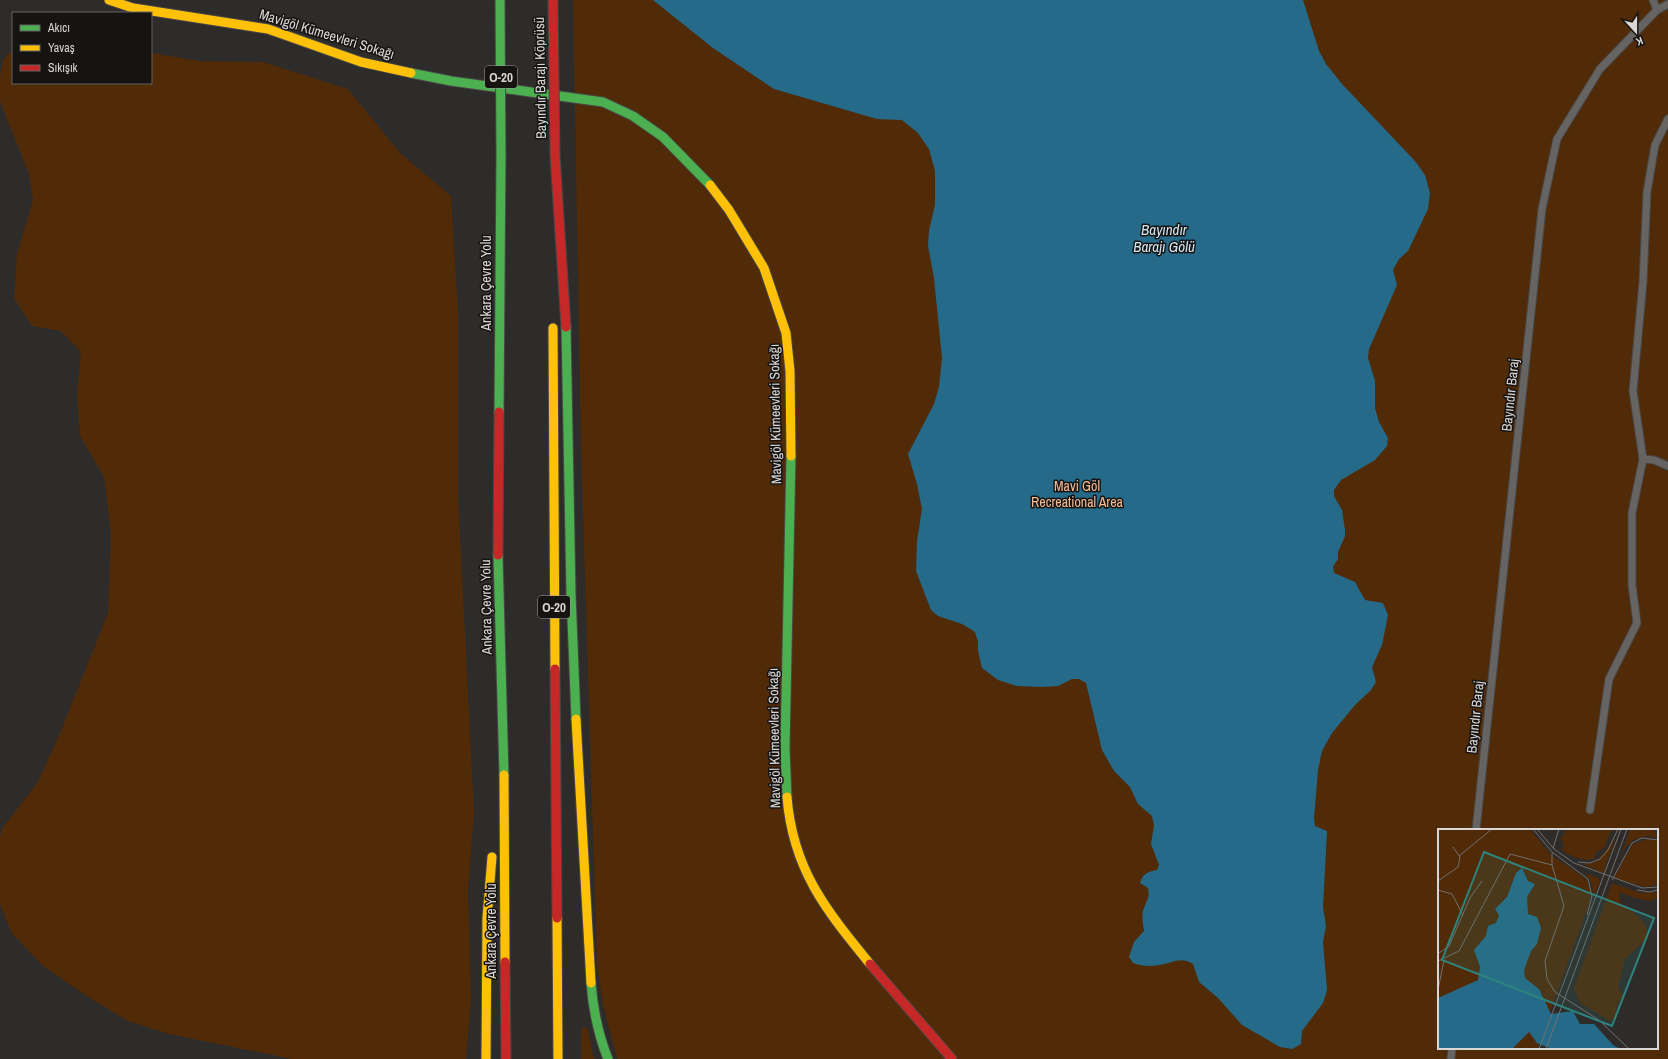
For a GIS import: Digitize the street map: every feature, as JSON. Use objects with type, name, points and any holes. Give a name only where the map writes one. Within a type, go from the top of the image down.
[{"type":"main road","name":"Mavigöl Kümeevleri Sokağı","points":[[109,0],[133,8],[268,29],[361,62],[403,71],[451,80],[603,102],[633,116],[663,138],[710,185],[732,216],[764,268],[786,333],[790,370],[792,421],[786,748],[787,796],[792,834],[802,867],[819,897],[842,929],[952,1059]]},
{"type":"main road","name":"Ankara Çevre Yolu","points":[[500,0],[501,155],[498,579],[504,721],[506,1059]]},
{"type":"main road","name":"Bayındır Barajı Köprüsü","points":[[553,0],[555,155]]},
{"type":"main road","points":[[554,287],[555,155]]},
{"type":"main road","points":[[555,155],[568,356],[571,594],[578,779],[592,1002],[600,1040],[608,1059]]},
{"type":"main road","name":"O-20","points":[[553,318],[552,404],[558,1059]]},
{"type":"main road","points":[[495,823],[504,721]]},
{"type":"main road","points":[[486,1059],[487,918],[493,847]]},
{"type":"lane","points":[[1653,0],[1657,10]]},
{"type":"lane","name":"Bayındır Baraj","points":[[1476,829],[1542,209],[1557,139],[1600,69],[1657,10],[1668,4]]},
{"type":"lane","points":[[1590,810],[1609,679],[1637,623],[1632,585],[1632,513],[1642,459],[1633,391],[1644,282],[1647,192],[1655,145],[1668,119]]},
{"type":"lane","points":[[1642,459],[1654,460],[1668,466]]},
{"type":"lane","points":[[1451,1059],[1452,1049]]},
{"type":"green space","name":"Mavi Göl Recreational Area","points":[[573,0],[1668,0],[1668,1059],[617,1059],[603,1005],[597,964],[581,447]]},
{"type":"green space","points":[[12,51],[12,84],[152,84],[152,53],[199,61],[263,62],[348,89],[400,153],[451,196],[458,313],[458,495],[474,813],[468,889],[471,999],[466,1059],[292,1059],[169,1034],[128,1021],[85,995],[42,965],[11,932],[0,904],[0,836],[3,827],[38,782],[60,733],[108,613],[111,534],[104,477],[80,436],[77,393],[81,352],[61,331],[32,326],[14,298],[17,254],[33,200],[29,174],[0,101],[0,77],[3,60]]},
{"type":"green space","points":[[587,1027],[594,1059],[581,1059],[581,1028]]},
{"type":"water","name":"Bayındır Barajı Gölü","points":[[653,0],[1303,0],[1319,51],[1326,64],[1342,84],[1415,161],[1425,175],[1430,193],[1428,209],[1408,251],[1399,259],[1393,270],[1397,285],[1369,349],[1368,358],[1375,381],[1375,408],[1379,422],[1388,438],[1387,446],[1375,460],[1341,480],[1334,490],[1334,496],[1342,510],[1345,536],[1338,552],[1338,559],[1333,567],[1334,573],[1355,582],[1365,600],[1383,603],[1388,615],[1382,645],[1372,667],[1376,682],[1371,690],[1355,705],[1332,733],[1322,751],[1318,770],[1314,818],[1315,826],[1327,831],[1323,907],[1326,926],[1323,942],[1327,990],[1323,1003],[1302,1031],[1301,1044],[1292,1049],[1280,1047],[1242,1025],[1218,998],[1199,982],[1193,964],[1184,960],[1156,966],[1133,963],[1129,957],[1134,942],[1144,931],[1142,919],[1149,894],[1148,888],[1140,883],[1144,875],[1151,871],[1157,870],[1159,865],[1151,844],[1154,826],[1152,816],[1138,804],[1130,787],[1114,771],[1102,750],[1086,683],[1079,679],[1072,679],[1058,686],[1042,687],[1017,686],[998,680],[982,668],[975,632],[962,624],[938,616],[931,610],[916,571],[917,541],[922,509],[917,484],[908,454],[934,404],[939,387],[942,358],[934,278],[928,246],[929,231],[935,204],[935,171],[929,149],[918,133],[902,120],[877,119],[774,89],[713,48]]},
{"type":"traffic: fast","points":[[500,0],[501,155]]},
{"type":"traffic: fast","points":[[411,73],[451,81],[603,102],[633,116],[663,137],[710,185]]},
{"type":"traffic: fast","points":[[499,412],[501,155]]},
{"type":"traffic: fast","points":[[566,327],[571,594],[576,719]]},
{"type":"traffic: fast","points":[[787,797],[785,748],[791,456]]},
{"type":"traffic: fast","points":[[498,555],[504,775]]},
{"type":"traffic: fast","points":[[591,983],[596,1021],[608,1059]]},
{"type":"traffic: slow","points":[[109,0],[133,8],[268,29],[361,62],[411,73]]},
{"type":"traffic: slow","points":[[710,185],[729,210],[764,268],[786,333],[790,371],[791,456]]},
{"type":"traffic: slow","points":[[553,328],[555,669]]},
{"type":"traffic: slow","points":[[576,719],[591,983]]},
{"type":"traffic: slow","points":[[504,775],[505,962]]},
{"type":"traffic: slow","points":[[787,797],[790,823],[804,868],[826,907],[870,964]]},
{"type":"traffic: slow","points":[[486,1059],[487,918],[492,857]]},
{"type":"traffic: slow","points":[[557,918],[558,1059]]},
{"type":"traffic: jam","points":[[553,0],[555,155]]},
{"type":"traffic: jam","points":[[555,155],[566,327]]},
{"type":"traffic: jam","points":[[498,555],[499,412]]},
{"type":"traffic: jam","points":[[555,669],[557,918]]},
{"type":"traffic: jam","points":[[505,962],[506,1059]]},
{"type":"traffic: jam","points":[[870,964],[952,1059]]}]
